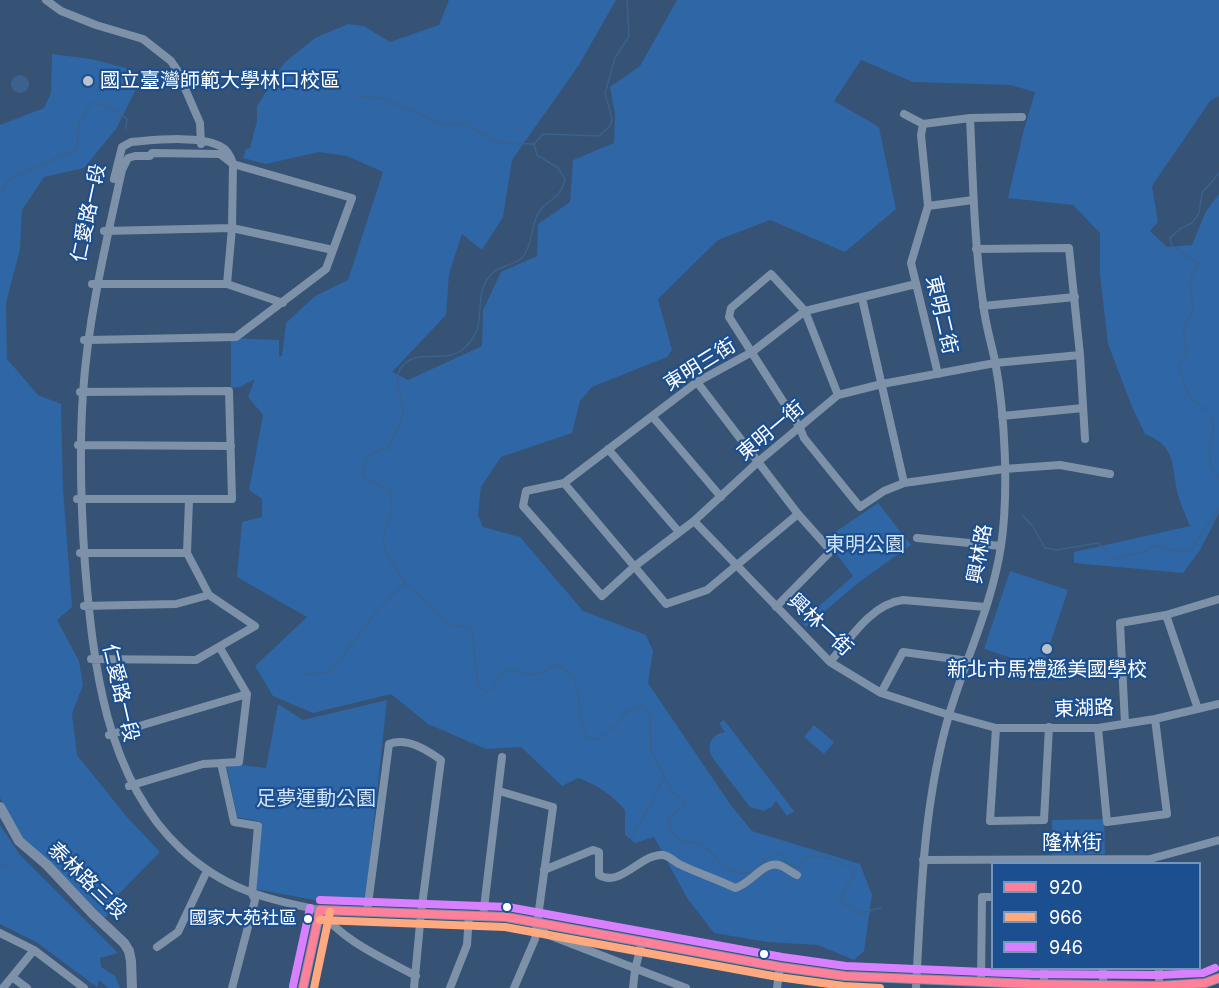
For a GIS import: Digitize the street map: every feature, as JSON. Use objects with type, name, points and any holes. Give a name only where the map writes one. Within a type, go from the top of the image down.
[{"type":"main road","name":"泰林路三段","points":[[0,807],[20,841],[124,943],[129,951],[131,962],[132,988]]},
{"type":"main road","name":"仁愛路一段","points":[[320,910],[483,916],[642,940],[780,967],[916,984],[981,981],[1073,986],[1159,986],[1205,983],[1219,978]]},
{"type":"main road","points":[[303,988],[320,910]]},
{"type":"street","points":[[46,0],[59,4],[96,25],[143,39],[171,62],[177,70],[200,123],[201,153]]},
{"type":"street","points":[[904,114],[923,124],[970,118],[1022,117]]},
{"type":"street","name":"興林路","points":[[916,984],[928,811],[949,715],[986,607],[1001,546],[1004,469],[1002,416],[995,363],[983,306],[976,249],[970,118]]},
{"type":"street","name":"東明二街","points":[[923,124],[921,135],[928,206],[911,263],[938,374]]},
{"type":"street","name":"仁愛路一段","points":[[233,164],[231,155],[219,144],[201,140],[131,142],[122,147],[95,284],[80,392],[79,499],[86,606],[93,659],[111,734],[142,811],[160,835],[205,875],[237,894],[292,909],[320,910]]},
{"type":"street","name":"仁愛路一段","points":[[106,231],[123,166],[128,158],[150,156],[152,153],[220,154],[233,164]]},
{"type":"street","points":[[87,340],[237,337],[326,269],[352,198],[233,164],[232,228],[227,284]]},
{"type":"street","points":[[928,206],[973,200]]},
{"type":"street","points":[[106,231],[232,228],[333,250]]},
{"type":"street","points":[[976,249],[1069,248],[1080,355],[1085,439]]},
{"type":"street","points":[[838,396],[805,311],[771,274],[731,308],[729,317],[800,428],[804,438],[860,507],[884,491],[904,483],[1004,469],[1060,465],[1110,474]]},
{"type":"street","points":[[95,284],[227,284],[283,303]]},
{"type":"street","name":"東明三街","points":[[602,596],[523,506],[526,491],[564,483],[697,382],[752,352],[805,311],[916,284]]},
{"type":"street","points":[[983,306],[1075,297]]},
{"type":"street","points":[[862,298],[904,483]]},
{"type":"street","name":"東明一街","points":[[602,596],[635,566],[694,521],[759,461],[838,396],[882,384],[995,363],[1080,355]]},
{"type":"street","points":[[697,382],[798,514],[831,551],[776,607]]},
{"type":"street","points":[[79,499],[232,499],[230,392],[80,392]]},
{"type":"street","points":[[1002,416],[1083,408]]},
{"type":"street","points":[[652,416],[721,497]]},
{"type":"street","points":[[78,445],[231,446]]},
{"type":"street","points":[[608,449],[679,532]]},
{"type":"street","points":[[564,483],[666,604],[707,590],[798,514]]},
{"type":"street","points":[[93,659],[196,660],[255,626],[209,595],[187,554],[189,500]]},
{"type":"street","name":"興林一街","points":[[694,521],[830,662],[881,693],[949,715]]},
{"type":"street","points":[[917,538],[1001,546]]},
{"type":"street","points":[[82,553],[187,554]]},
{"type":"street","points":[[86,606],[176,604],[209,595]]},
{"type":"street","points":[[1125,724],[1120,623],[1166,615],[1219,599]]},
{"type":"street","points":[[830,662],[874,612],[891,601],[986,607]]},
{"type":"street","points":[[1166,615],[1198,709]]},
{"type":"street","points":[[131,785],[184,768],[203,764],[239,762],[247,694],[220,648]]},
{"type":"street","points":[[881,693],[903,652],[969,661]]},
{"type":"street","points":[[111,734],[247,694]]},
{"type":"street","name":"東湖路","points":[[949,715],[996,728],[1098,728],[1219,704]]},
{"type":"street","points":[[1098,728],[1107,822],[1167,814],[1155,718]]},
{"type":"street","points":[[996,728],[990,821],[1044,820],[1049,728]]},
{"type":"street","points":[[367,912],[389,744],[393,742],[423,747],[441,760],[421,913],[414,988]]},
{"type":"street","points":[[483,916],[502,757]]},
{"type":"street","points":[[221,764],[234,822],[258,826],[254,897],[232,988]]},
{"type":"street","name":"仁愛路一段","points":[[131,785],[156,822],[182,849],[216,876],[254,897]]},
{"type":"street","points":[[499,791],[553,807],[535,939],[514,988]]},
{"type":"street","name":"隆林街","points":[[923,860],[1150,859],[1219,840]]},
{"type":"street","points":[[544,870],[593,850],[599,852],[599,875],[602,877],[611,878],[651,856],[665,855],[679,864],[735,888],[743,886],[771,866],[779,865],[797,875]]},
{"type":"street","points":[[157,947],[178,932],[205,875]]},
{"type":"street","points":[[981,981],[982,897],[991,897]]},
{"type":"street","points":[[320,910],[330,923],[370,951],[416,976]]},
{"type":"street","points":[[450,988],[467,945],[469,915]]},
{"type":"street","points":[[536,923],[546,934],[686,988]]},
{"type":"street","points":[[0,933],[34,950],[84,988]]},
{"type":"street","points":[[633,988],[642,940]]},
{"type":"street","points":[[3,988],[34,950]]},
{"type":"street","points":[[777,988],[780,967]]},
{"type":"street","points":[[1044,970],[1044,984]]},
{"type":"street","points":[[1103,970],[1103,986]]},
{"type":"street","points":[[1159,970],[1159,986]]},
{"type":"street","points":[[12,977],[27,988]]},
{"type":"green space","points":[[449,0],[616,0],[579,65],[512,160],[503,217],[482,250],[462,234],[449,274],[446,315],[392,372],[408,380],[482,346],[483,310],[501,272],[537,256],[538,224],[570,202],[573,160],[614,143],[615,114],[610,87],[640,66],[677,0],[1219,0],[1219,96],[1210,101],[1152,186],[1158,222],[1150,231],[1167,247],[1192,245],[1206,211],[1219,194],[1219,513],[1200,550],[1183,573],[1074,563],[1074,552],[1190,526],[1178,495],[1168,452],[1156,439],[1145,434],[1108,344],[1100,275],[1100,233],[1073,205],[1008,198],[1035,92],[1010,85],[913,82],[861,60],[834,101],[879,127],[896,209],[845,252],[770,220],[718,240],[658,299],[672,350],[667,357],[592,387],[580,401],[572,433],[501,457],[481,487],[478,515],[483,527],[520,537],[583,611],[646,635],[653,651],[648,683],[730,804],[752,831],[860,864],[872,895],[864,951],[854,960],[818,945],[767,942],[714,933],[687,898],[654,837],[635,843],[625,835],[625,810],[615,800],[597,787],[578,778],[562,786],[521,747],[486,749],[428,724],[391,694],[313,713],[273,696],[255,666],[307,617],[237,577],[242,522],[262,517],[262,499],[249,490],[263,415],[248,397],[255,379],[240,387],[231,388],[231,338],[279,340],[279,357],[282,356],[286,323],[315,296],[348,280],[383,172],[347,156],[319,152],[266,164],[243,158],[246,149],[250,148],[257,121],[257,106],[284,63],[315,38],[348,24],[364,26],[390,42],[439,25]]},
{"type":"green space","points":[[52,54],[91,59],[126,68],[135,91],[116,129],[84,168],[44,177],[22,210],[20,249],[6,303],[7,359],[38,395],[61,404],[63,489],[72,607],[57,620],[79,661],[83,685],[72,714],[77,755],[127,817],[160,852],[111,902],[111,914],[102,919],[22,840],[0,798],[0,125],[44,108],[51,93]]},
{"type":"green space","name":"東明公園","points":[[878,503],[911,545],[858,583],[806,627],[801,622],[853,576],[825,539]]},
{"type":"green space","points":[[1010,571],[1068,590],[1042,668],[984,649]]},
{"type":"green space","name":"足夢運動公園","points":[[387,700],[365,904],[320,901],[255,889],[261,822],[237,817],[227,767],[241,765],[266,768],[278,704],[303,720]]},
{"type":"green space","points":[[724,720],[794,811],[787,816],[776,801],[772,807],[764,811],[750,807],[714,760],[710,751],[710,742],[715,736],[725,732],[719,723]]},
{"type":"green space","points":[[814,725],[834,742],[824,754],[804,737]]},
{"type":"green space","points":[[1104,819],[1105,854],[1052,855],[1052,820]]},
{"type":"green space","points":[[0,825],[20,855],[118,953],[100,958],[101,967],[115,976],[120,988],[108,988],[99,980],[97,987],[36,942],[0,924]]},
{"type":"shaded area","points":[[20,75],[26,78],[29,84],[26,90],[20,93],[14,90],[11,84],[14,78]]},
{"type":"waterway","points":[[627,0],[629,36],[615,58],[605,93],[612,119],[610,126],[599,136],[543,134],[534,144],[537,155],[558,168],[565,179],[560,192],[539,212],[523,256],[495,271],[483,286],[479,323],[471,341],[455,354],[414,358],[400,369],[397,378],[403,409],[402,419],[388,448],[378,451],[367,459],[363,474],[367,479],[390,490],[392,507],[383,540],[387,555],[405,583],[447,623],[472,629],[478,686],[485,692],[490,691],[498,679],[510,670],[523,674],[539,673],[556,664],[573,678],[577,687],[582,726],[586,736],[598,740],[628,710],[642,706],[650,713],[651,751],[672,791],[683,801],[684,806],[668,819],[671,830],[677,837],[702,845],[725,867],[737,873],[753,870],[775,852],[781,854],[787,864],[798,867],[809,857],[833,860],[855,871],[840,901],[860,913],[881,908]]},
{"type":"waterway","points":[[358,96],[384,99],[443,124],[467,124],[493,141],[533,144]]},
{"type":"waterway","points":[[0,195],[8,180],[77,149],[79,123],[91,103],[115,110],[127,119],[126,129]]},
{"type":"waterway","points":[[1219,173],[1202,193],[1199,213],[1192,223],[1180,229],[1170,238],[1172,246],[1198,263],[1190,281],[1193,311],[1184,330],[1187,351],[1179,367],[1189,396],[1209,413],[1214,426],[1209,448],[1211,466],[1219,478]]},
{"type":"waterway","points":[[1022,515],[1032,525],[1045,548],[1057,550],[1098,543],[1114,559],[1143,552],[1154,546],[1172,550],[1190,550],[1219,509]]},
{"type":"waterway","points":[[303,675],[330,672],[378,610],[404,583]]},
{"type":"waterway","points":[[631,838],[654,799],[663,778]]},
{"type":"waterway","points":[[0,863],[9,869]]},
{"type":"transit line","name":"946","points":[[320,900],[508,907],[782,957],[846,966],[1031,974],[1159,975],[1203,973],[1215,968]]},
{"type":"transit line","name":"946","points":[[293,986],[310,908]]},
{"type":"transit line","name":"920","points":[[320,910],[506,917],[780,967],[845,976],[1031,984],[1159,986],[1205,983],[1219,978]]},
{"type":"transit line","name":"920","points":[[303,988],[320,910]]},
{"type":"transit line","name":"966","points":[[314,988],[330,912]]},
{"type":"transit line","name":"966","points":[[320,920],[505,927],[778,977],[844,986],[880,988]]},
{"type":"place","name":"國立臺灣師範大學林口校區","points":[[88,81]]},
{"type":"place","name":"新北市馬禮遜美國學校","points":[[1047,649]]},
{"type":"place","name":"國家大苑社區","points":[[308,919]]}]
